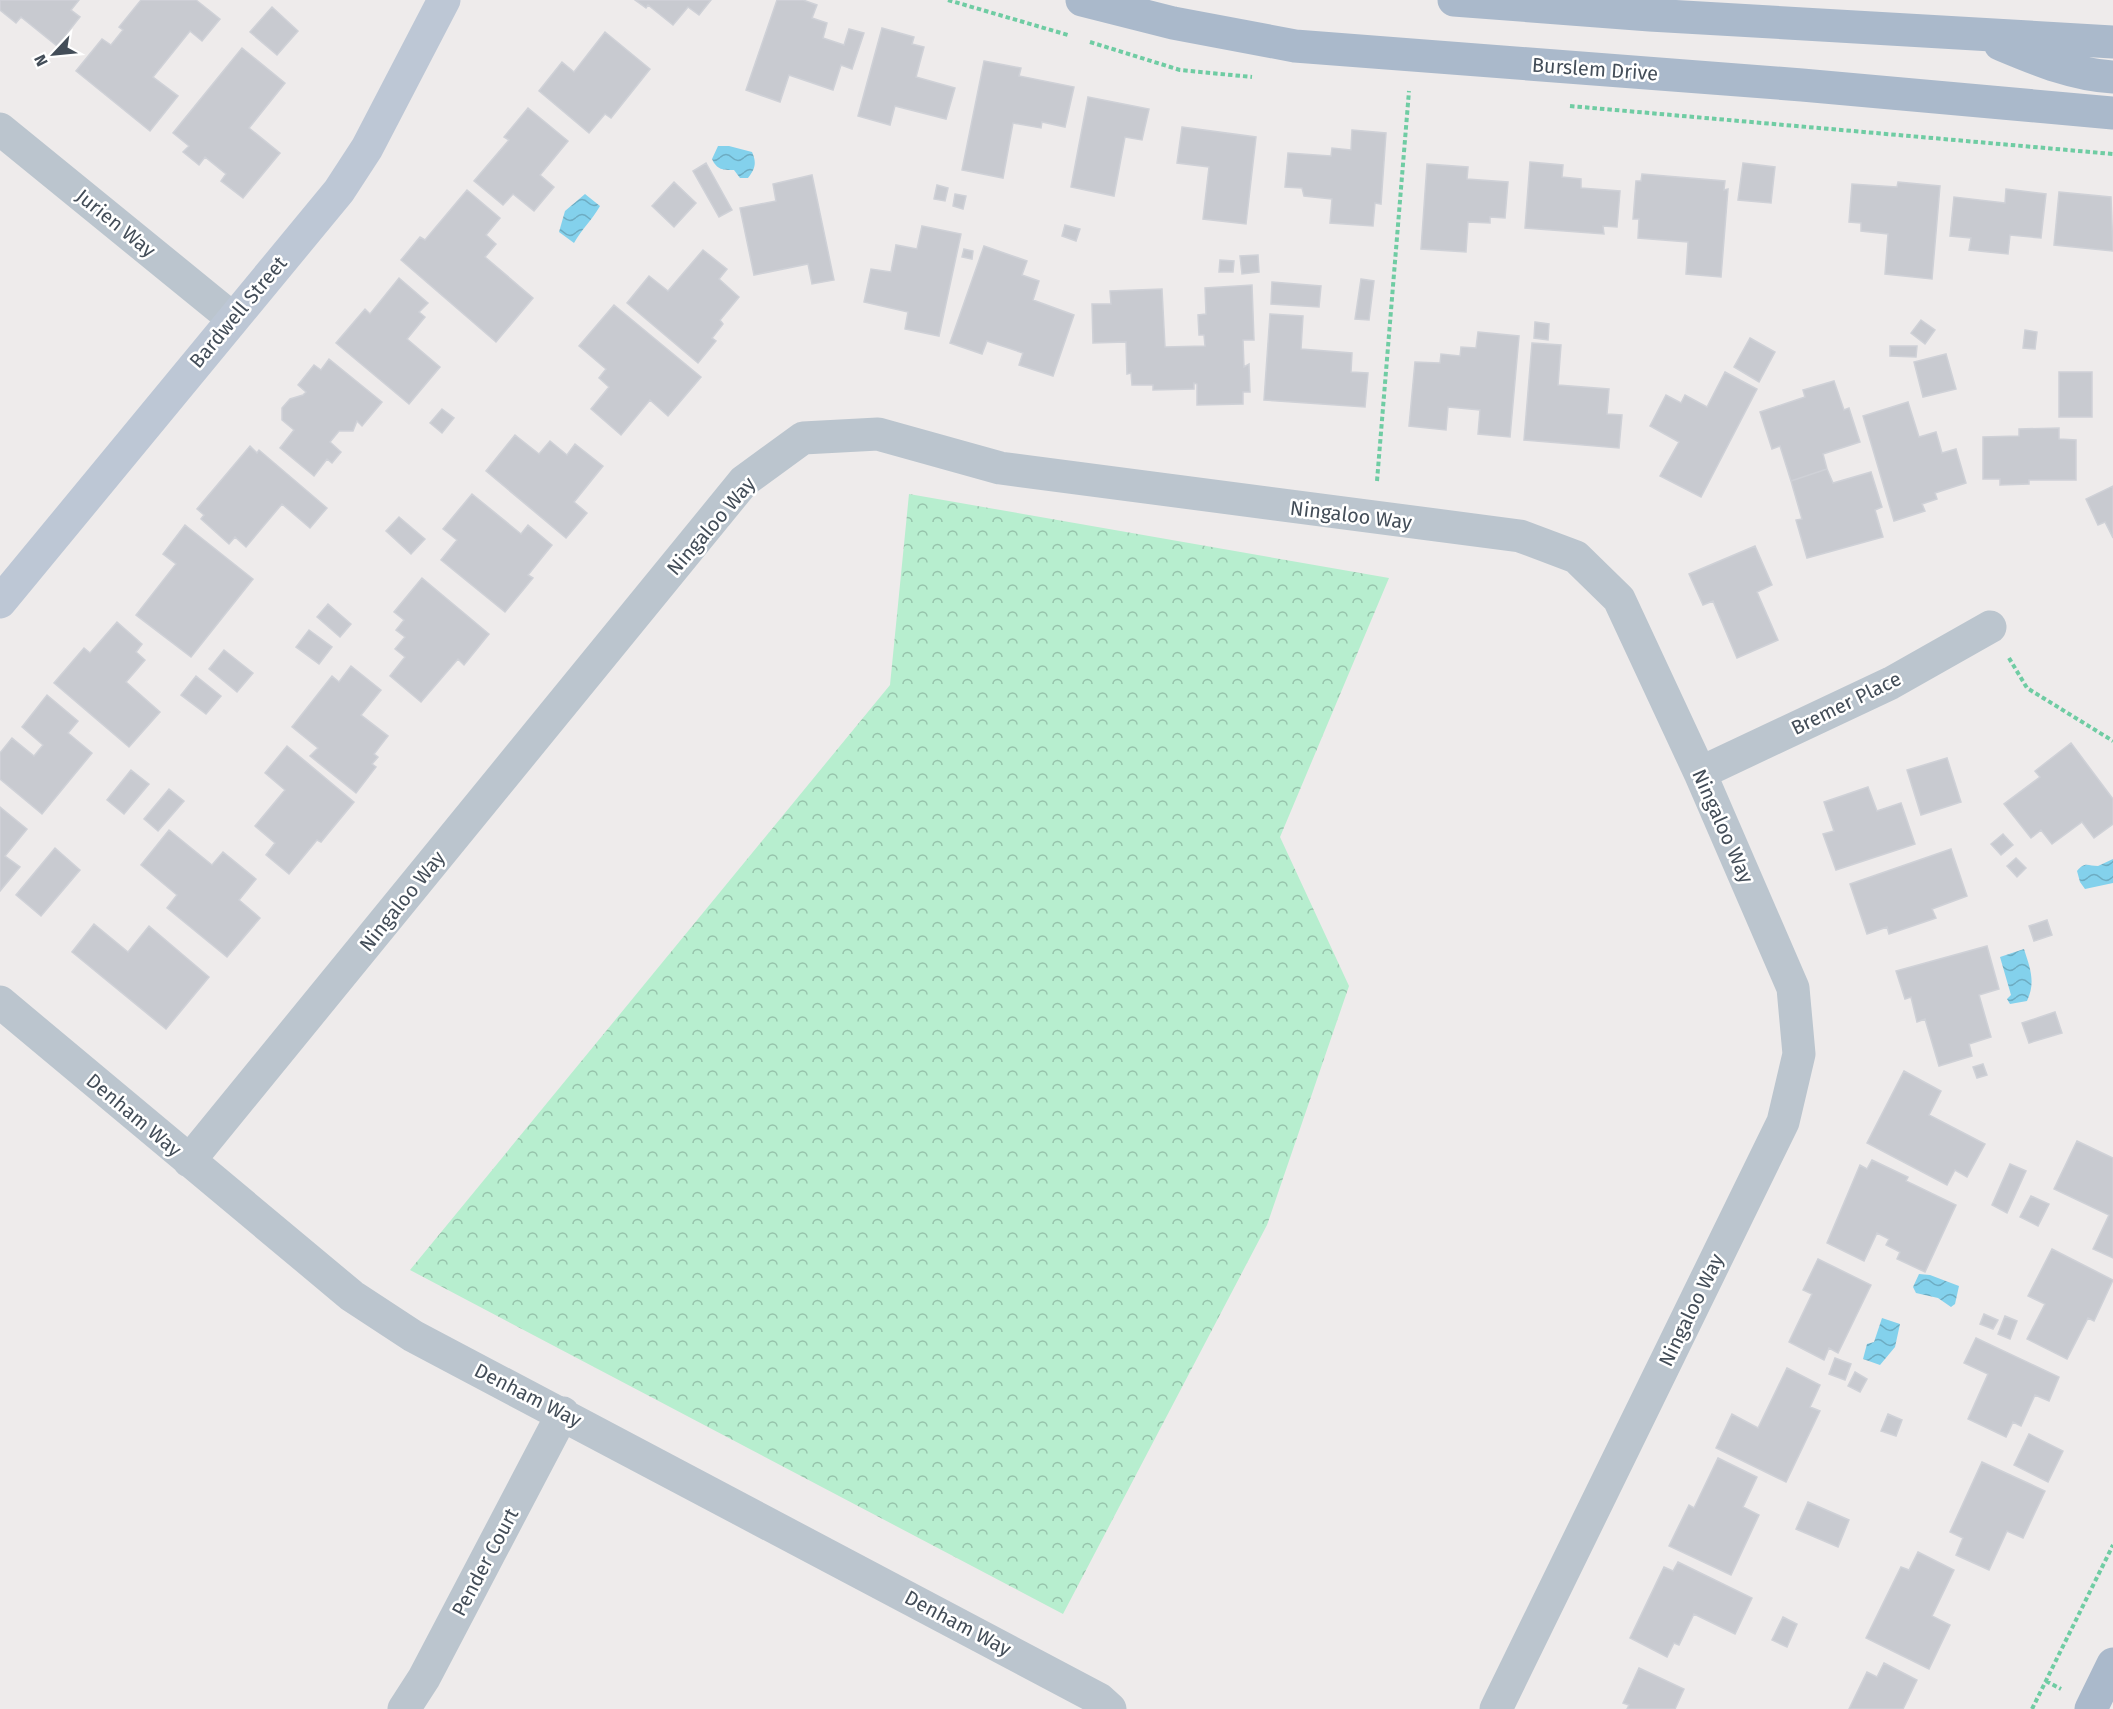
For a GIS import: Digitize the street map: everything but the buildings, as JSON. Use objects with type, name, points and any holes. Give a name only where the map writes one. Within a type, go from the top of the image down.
[{"type":"main road","name":"Burslem Drive","points":[[1082,0],[1173,23],[1295,46],[1802,85],[2113,113]]},
{"type":"main road","points":[[1454,0],[2113,42]]},
{"type":"main road","points":[[1976,34],[2048,63],[2094,76],[2113,77]]},
{"type":"main road","points":[[2091,1709],[2113,1664]]},
{"type":"street","name":"Bardwell Street","points":[[0,602],[339,191],[367,148],[443,0]]},
{"type":"street","name":"Jurien Way","points":[[0,129],[232,318]]},
{"type":"street","name":"Ningaloo Way","points":[[189,1161],[744,481],[803,438],[878,434],[1000,468],[1520,536],[1576,557],[1619,599],[1700,773],[1793,988],[1799,1054],[1783,1122],[1496,1709]]},
{"type":"street","name":"Bremer Place","points":[[1700,773],[1891,683],[1990,627]]},
{"type":"street","name":"Denham Way","points":[[0,1002],[352,1296],[413,1336],[563,1413],[1088,1693],[1110,1709]]},
{"type":"street","name":"Pender Court","points":[[404,1709],[424,1678],[563,1413]]},
{"type":"path","points":[[1373,518],[1409,91],[1421,92]]},
{"type":"path","points":[[1562,105],[2113,154]]},
{"type":"path","points":[[1990,627],[2026,688],[2113,741]]},
{"type":"path","points":[[2032,1709],[2113,1545]]},
{"type":"green space","points":[[909,494],[1389,578],[1280,837],[1349,986],[1267,1225],[1063,1614],[410,1270],[890,685]]},
{"type":"water","points":[[718,146],[729,146],[752,152],[754,166],[748,178],[740,178],[734,170],[716,165],[712,159]]},
{"type":"water","points":[[585,194],[600,206],[574,243],[559,232],[565,211]]},
{"type":"water","points":[[2113,859],[2113,883],[2085,889],[2077,871],[2082,866],[2098,866]]},
{"type":"water","points":[[2024,949],[2031,975],[2030,994],[2027,1001],[2010,1004],[2007,999],[2011,995],[2000,957]]},
{"type":"water","points":[[1919,1274],[1930,1275],[1959,1286],[1955,1304],[1951,1307],[1938,1298],[1916,1293],[1913,1287]]},
{"type":"water","points":[[1882,1318],[1900,1324],[1895,1347],[1880,1365],[1863,1359],[1867,1344],[1874,1342]]}]
